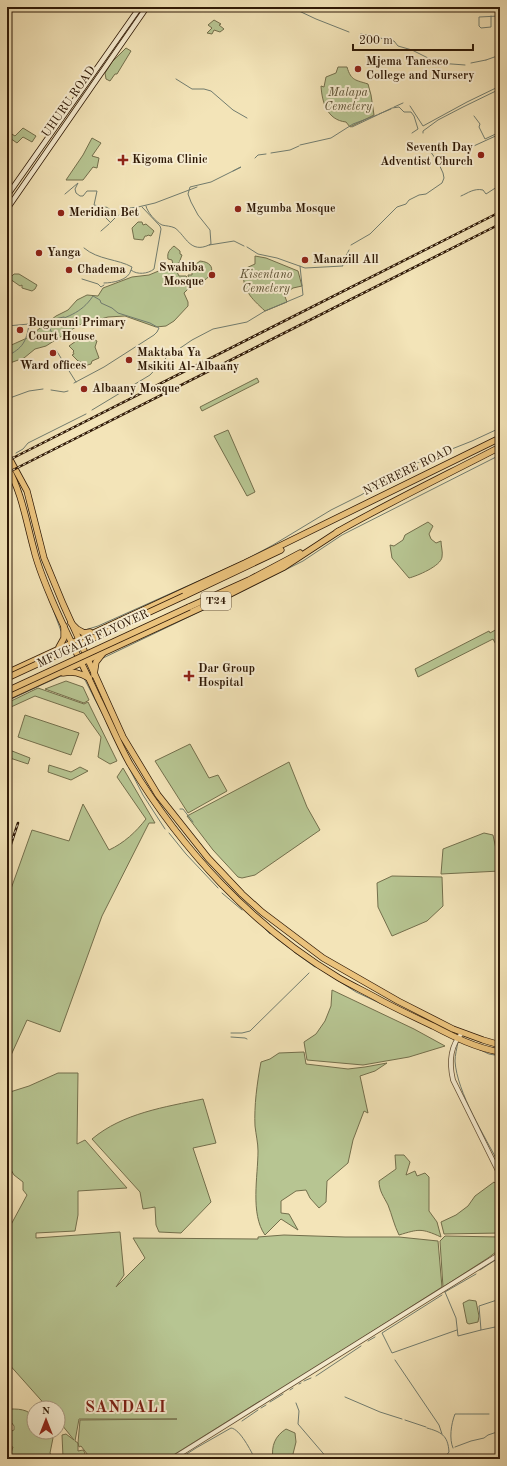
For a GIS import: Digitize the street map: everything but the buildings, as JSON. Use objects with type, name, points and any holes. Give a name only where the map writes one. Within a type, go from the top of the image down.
[{"type":"main road","name":"UHURU ROAD","points":[[7,196],[140,7]]},
{"type":"main road","name":"UHURU ROAD","points":[[7,209],[147,7]]},
{"type":"main road","name":"NYERERE ROAD","points":[[327,524],[500,438]]},
{"type":"main road","name":"NYERERE ROAD","points":[[339,530],[500,447]]},
{"type":"main road","points":[[7,454],[27,491],[44,558],[71,623],[88,659],[92,677],[129,762],[152,799],[199,859],[223,887],[257,918],[288,943],[339,978],[395,1008],[457,1038],[500,1052]]},
{"type":"main road","points":[[7,466],[14,479],[24,507],[38,566],[81,662],[92,677],[123,737],[158,794],[208,858],[242,894],[295,938],[323,958],[398,1001],[462,1033],[500,1045]]},
{"type":"main road","name":"MFUGALE FLYOVER","points":[[7,678],[269,556],[327,524]]},
{"type":"main road","name":"T24","points":[[7,673],[327,524]]},
{"type":"main road","name":"MFUGALE FLYOVER","points":[[7,691],[282,563],[339,530]]},
{"type":"main road","name":"T24","points":[[7,697],[284,568],[339,530]]},
{"type":"main road","points":[[71,623],[77,630],[84,633],[106,626]]},
{"type":"main road","points":[[52,652],[63,642],[64,626]]},
{"type":"main road","points":[[92,677],[96,662],[105,651]]},
{"type":"main road","points":[[53,675],[73,672],[92,677]]},
{"type":"street","points":[[462,1033],[457,1038],[452,1049],[451,1072],[453,1080],[500,1175]]},
{"type":"street","points":[[172,1459],[500,1254]]},
{"type":"green space","points":[[214,20],[221,24],[219,25],[224,29],[220,32],[214,30],[212,34],[207,33],[212,28],[208,25]]},
{"type":"green space","points":[[126,48],[131,51],[117,74],[115,74],[110,81],[106,79],[105,73],[112,62]]},
{"type":"green space","name":"Malapa Cemetery","points":[[338,67],[347,67],[352,77],[357,81],[368,84],[371,95],[374,115],[350,127],[346,122],[334,118],[324,104],[321,86],[324,87],[326,77],[336,73]]},
{"type":"green space","points":[[23,128],[36,136],[32,142],[23,137],[17,143],[7,136],[7,131],[15,136]]},
{"type":"green space","points":[[92,138],[101,143],[92,156],[99,158],[97,168],[93,167],[83,180],[66,180],[83,155]]},
{"type":"green space","points":[[138,222],[142,222],[143,225],[146,224],[154,231],[151,236],[145,236],[143,240],[134,239],[132,228]]},
{"type":"green space","points":[[174,246],[182,255],[179,263],[175,264],[179,276],[187,277],[188,289],[184,293],[188,306],[174,321],[166,326],[156,327],[125,316],[108,317],[79,325],[46,346],[35,349],[24,358],[7,364],[7,347],[27,338],[56,316],[68,310],[77,300],[87,295],[98,296],[103,288],[132,277],[149,275],[173,265],[172,260],[168,259],[168,253]]},
{"type":"green space","name":"Kisentano Cemetery","points":[[255,256],[266,258],[298,271],[302,286],[293,288],[284,294],[287,302],[265,311],[248,293],[243,276],[244,269],[255,264]]},
{"type":"green space","points":[[200,261],[206,262],[210,265],[212,268],[210,275],[203,281],[195,282],[189,280],[188,275],[192,275],[192,267]]},
{"type":"green space","points":[[7,268],[11,271],[11,277],[14,274],[19,274],[37,285],[35,289],[32,291],[22,288],[22,285],[20,286],[10,279],[11,278],[7,277]]},
{"type":"green space","points":[[86,334],[90,337],[94,334],[95,340],[97,341],[95,347],[99,358],[92,361],[91,364],[84,366],[72,355],[74,354],[74,351],[69,346]]},
{"type":"green space","points":[[257,378],[259,382],[202,411],[200,407]]},
{"type":"green space","points":[[228,430],[255,492],[247,496],[214,436]]},
{"type":"green space","points":[[428,522],[433,526],[429,534],[431,539],[436,543],[441,541],[441,560],[438,564],[423,573],[409,578],[392,558],[390,545],[394,546],[403,540],[405,535]]},
{"type":"green space","points":[[500,625],[500,652],[493,639],[418,677],[415,669],[489,631],[490,633],[497,629],[496,627]]},
{"type":"green space","points":[[66,681],[83,687],[89,700],[84,703],[45,689]]},
{"type":"green space","points":[[38,688],[84,704],[88,702],[117,761],[110,764],[98,757],[101,737],[84,713],[35,696],[11,707],[7,716],[7,703]]},
{"type":"green space","points":[[25,715],[79,733],[71,755],[18,737]]},
{"type":"green space","points":[[190,744],[209,778],[218,775],[227,791],[188,813],[155,761]]},
{"type":"green space","points":[[7,749],[30,758],[28,764],[7,757]]},
{"type":"green space","points":[[289,762],[307,807],[320,830],[255,875],[242,878],[238,877],[213,850],[187,816]]},
{"type":"green space","points":[[49,765],[71,772],[80,767],[88,771],[71,780],[48,772]]},
{"type":"green space","points":[[123,768],[155,823],[149,823],[102,916],[60,1032],[27,1020],[7,1064],[7,900],[32,830],[69,841],[83,804],[109,850],[125,841],[146,819],[117,777]]},
{"type":"green space","points":[[484,833],[493,835],[496,849],[500,852],[500,871],[441,874],[443,849]]},
{"type":"green space","points":[[392,876],[442,877],[443,906],[427,921],[392,936],[378,907],[377,883]]},
{"type":"green space","points":[[332,990],[414,1029],[445,1046],[409,1057],[363,1065],[307,1060],[304,1042],[316,1034],[325,1021],[331,1006]]},
{"type":"green space","points":[[304,1052],[306,1064],[348,1069],[387,1063],[375,1071],[360,1076],[368,1113],[364,1111],[353,1140],[348,1163],[327,1181],[326,1202],[319,1208],[310,1198],[306,1190],[296,1191],[281,1201],[281,1213],[289,1214],[298,1230],[281,1219],[265,1235],[260,1226],[256,1206],[258,1151],[255,1111],[261,1062],[270,1059],[279,1053]]},
{"type":"green space","points":[[58,1073],[78,1073],[77,1144],[85,1140],[127,1188],[78,1191],[78,1215],[75,1231],[36,1233],[36,1238],[120,1232],[124,1275],[116,1287],[145,1258],[133,1238],[258,1239],[258,1237],[284,1235],[399,1237],[438,1241],[442,1287],[260,1403],[260,1401],[167,1459],[91,1459],[81,1446],[79,1447],[78,1443],[78,1451],[83,1450],[85,1453],[83,1459],[19,1459],[12,1456],[11,1453],[13,1447],[7,1446],[7,1433],[14,1430],[14,1426],[9,1419],[7,1419],[7,1409],[26,1411],[26,1440],[53,1440],[50,1453],[53,1458],[63,1457],[62,1440],[66,1440],[66,1434],[74,1440],[66,1430],[66,1400],[41,1400],[7,1362],[7,1232],[27,1195],[23,1190],[23,1182],[14,1175],[7,1163],[7,1096],[10,1092],[29,1086]],"holes":[[[79,1419],[177,1419],[80,1420],[78,1443],[75,1441]]]},
{"type":"green space","points":[[203,1099],[216,1143],[193,1148],[211,1202],[181,1233],[159,1232],[156,1225],[155,1207],[143,1209],[140,1192],[92,1139],[104,1130],[131,1117],[159,1108]]},
{"type":"green space","points":[[395,1155],[404,1155],[410,1162],[406,1175],[415,1171],[417,1176],[425,1173],[429,1177],[429,1211],[437,1222],[441,1237],[420,1230],[399,1235],[379,1185],[379,1181],[396,1169]]},
{"type":"green space","points":[[494,1182],[500,1188],[500,1233],[444,1234],[441,1222],[456,1215],[468,1206],[475,1196]]},
{"type":"green space","points":[[445,1236],[500,1237],[500,1249],[443,1287],[440,1241]]},
{"type":"green space","points":[[469,1300],[476,1301],[479,1316],[478,1322],[469,1324],[467,1323],[463,1303]]},
{"type":"green space","points":[[286,1429],[295,1433],[296,1442],[293,1454],[294,1456],[300,1457],[300,1459],[273,1459],[273,1446],[279,1435]]},
{"type":"waterway","points":[[283,7],[299,11],[349,32]]},
{"type":"waterway","points":[[388,11],[396,7]]},
{"type":"waterway","points":[[491,16],[491,27],[481,28],[479,26],[479,17],[499,16],[500,20]]},
{"type":"waterway","points":[[361,34],[394,41],[398,46],[412,50],[438,63],[465,65]]},
{"type":"waterway","points":[[486,60],[500,55]]},
{"type":"waterway","points":[[471,63],[486,60]]},
{"type":"waterway","points":[[176,79],[192,89],[204,89],[211,91],[233,110],[247,118]]},
{"type":"waterway","points":[[410,106],[423,126],[500,86]]},
{"type":"waterway","points":[[423,133],[423,131],[438,120],[500,89]]},
{"type":"waterway","points":[[394,107],[403,103]]},
{"type":"waterway","points":[[352,127],[392,108],[399,107],[404,112],[411,112],[414,116],[418,129],[412,133]]},
{"type":"waterway","points":[[379,114],[391,109]]},
{"type":"waterway","points":[[300,145],[331,138],[353,124],[377,115]]},
{"type":"waterway","points":[[474,116],[480,124],[479,127],[485,139],[500,132]]},
{"type":"waterway","points":[[465,150],[500,134]]},
{"type":"waterway","points":[[271,153],[290,150],[299,146]]},
{"type":"waterway","points":[[351,245],[370,234],[397,207],[406,204],[409,200],[419,195],[426,194],[442,183],[444,178],[443,173],[438,162],[430,151]]},
{"type":"waterway","points":[[255,158],[258,155],[266,154]]},
{"type":"waterway","points":[[239,168],[241,167],[211,182],[190,187],[188,194],[198,215],[210,230],[211,244],[209,245],[234,241],[244,246]]},
{"type":"waterway","points":[[233,171],[239,168]]},
{"type":"waterway","points":[[65,194],[78,183],[75,189],[76,193],[80,196],[83,196],[87,191],[97,191],[94,205],[105,207],[102,214],[110,222]]},
{"type":"waterway","points":[[461,196],[477,190],[483,190],[486,194],[500,185]]},
{"type":"waterway","points":[[110,223],[117,216],[130,208],[155,203],[197,187]]},
{"type":"waterway","points":[[146,206],[150,214],[157,222],[162,225],[175,228],[193,246],[203,247],[209,245]]},
{"type":"waterway","points":[[106,207],[117,213],[117,216]]},
{"type":"waterway","points":[[104,283],[116,282],[124,279],[131,270],[136,273],[142,273],[149,272],[154,269],[161,229],[160,226],[142,207]]},
{"type":"waterway","points":[[101,231],[109,224]]},
{"type":"waterway","points":[[247,247],[258,254],[277,258],[305,268],[343,266],[342,264],[349,250]]},
{"type":"waterway","points":[[84,248],[95,255],[126,264],[132,267],[131,270]]},
{"type":"waterway","points":[[92,410],[150,375],[167,357],[192,340],[213,329],[247,322],[265,311],[303,295],[300,266]]},
{"type":"waterway","points":[[82,279],[98,284],[101,287],[104,285]]},
{"type":"waterway","points":[[53,336],[48,324],[78,311],[93,296],[100,300],[101,303],[112,308],[118,313],[150,323],[159,328],[154,335],[104,367],[74,383]]},
{"type":"waterway","points":[[7,326],[29,324],[64,317]]},
{"type":"waterway","points":[[7,356],[23,344],[27,336],[29,325]]},
{"type":"waterway","points":[[56,350],[76,382]]},
{"type":"waterway","points":[[7,399],[29,391],[43,389]]},
{"type":"waterway","points":[[51,390],[64,392],[68,391]]},
{"type":"waterway","points":[[16,453],[23,449],[28,443],[86,414]]},
{"type":"waterway","points":[[83,629],[85,630],[98,626],[243,561],[414,464],[500,428]]},
{"type":"waterway","points":[[223,601],[303,561],[342,535],[500,455]]},
{"type":"waterway","points":[[101,659],[220,602]]},
{"type":"waterway","points":[[51,604],[61,631]]},
{"type":"waterway","points":[[7,701],[63,675]]},
{"type":"waterway","points":[[82,677],[85,680],[109,727]]},
{"type":"waterway","points":[[129,768],[143,795],[165,829]]},
{"type":"waterway","points":[[180,809],[183,809],[193,822]]},
{"type":"waterway","points":[[169,833],[186,854],[218,888]]},
{"type":"waterway","points":[[222,893],[242,910]]},
{"type":"waterway","points":[[265,929],[270,934]]},
{"type":"waterway","points":[[276,938],[289,948]]},
{"type":"waterway","points":[[294,952],[315,967]]},
{"type":"waterway","points":[[323,971],[356,992],[388,1007]]},
{"type":"waterway","points":[[231,1033],[250,1031],[309,973]]},
{"type":"waterway","points":[[231,1037],[247,1039]]},
{"type":"waterway","points":[[458,1042],[455,1061],[461,1087],[466,1100],[500,1166]]},
{"type":"waterway","points":[[478,1049],[489,1054],[500,1056]]},
{"type":"waterway","points":[[480,1270],[500,1257]]},
{"type":"waterway","points":[[445,1292],[476,1274]]},
{"type":"waterway","points":[[445,1292],[456,1318],[458,1336],[481,1330],[479,1306],[500,1299]]},
{"type":"waterway","points":[[442,1295],[382,1333],[392,1353],[457,1330]]},
{"type":"waterway","points":[[481,1330],[500,1326]]},
{"type":"waterway","points":[[368,1341],[375,1337]]},
{"type":"waterway","points":[[316,1376],[361,1346]]},
{"type":"waterway","points":[[395,1360],[439,1425],[442,1434]]},
{"type":"waterway","points":[[304,1381],[311,1378]]},
{"type":"waterway","points":[[270,1402],[283,1394]]},
{"type":"waterway","points":[[345,1397],[380,1412],[402,1419]]},
{"type":"waterway","points":[[296,1403],[299,1411],[298,1424],[328,1459]]},
{"type":"waterway","points":[[261,1408],[266,1405]]},
{"type":"waterway","points":[[242,1421],[258,1410]]},
{"type":"waterway","points":[[453,1448],[451,1431],[455,1414],[489,1414]]},
{"type":"waterway","points":[[405,1420],[426,1427]]},
{"type":"waterway","points":[[179,1459],[231,1428],[238,1432],[255,1459]]},
{"type":"waterway","points":[[427,1428],[440,1433],[445,1438],[449,1452],[443,1459]]},
{"type":"waterway","points":[[455,1447],[484,1438],[500,1431]]},
{"type":"railway","points":[[7,461],[500,212]]},
{"type":"railway","points":[[7,473],[500,224]]},
{"type":"railway","points":[[7,856],[18,823]]},
{"type":"place","name":"Mjema Tanesco College and Nursery","points":[[358,69]]},
{"type":"place","name":"Seventh Day Adventist Church","points":[[481,155]]},
{"type":"place","name":"Kigoma Clinic","points":[[123,160]]},
{"type":"place","name":"Mgumba Mosque","points":[[238,209]]},
{"type":"place","name":"Meridian Bet","points":[[61,213]]},
{"type":"place","name":"Yanga","points":[[39,253]]},
{"type":"place","name":"Manazill All","points":[[305,260]]},
{"type":"place","name":"Chadema","points":[[69,270]]},
{"type":"place","name":"Swahiba Mosque","points":[[212,275]]},
{"type":"place","name":"Buguruni Primary Court House","points":[[20,330]]},
{"type":"place","name":"Ward offices","points":[[53,353]]},
{"type":"place","name":"Maktaba Ya Msikiti Al-Albaany","points":[[129,360]]},
{"type":"place","name":"Albaany Mosque","points":[[84,389]]},
{"type":"place","name":"Dar Group Hospital","points":[[189,676]]},
{"type":"district","name":"SANDALI","points":[[126,1408]]}]
